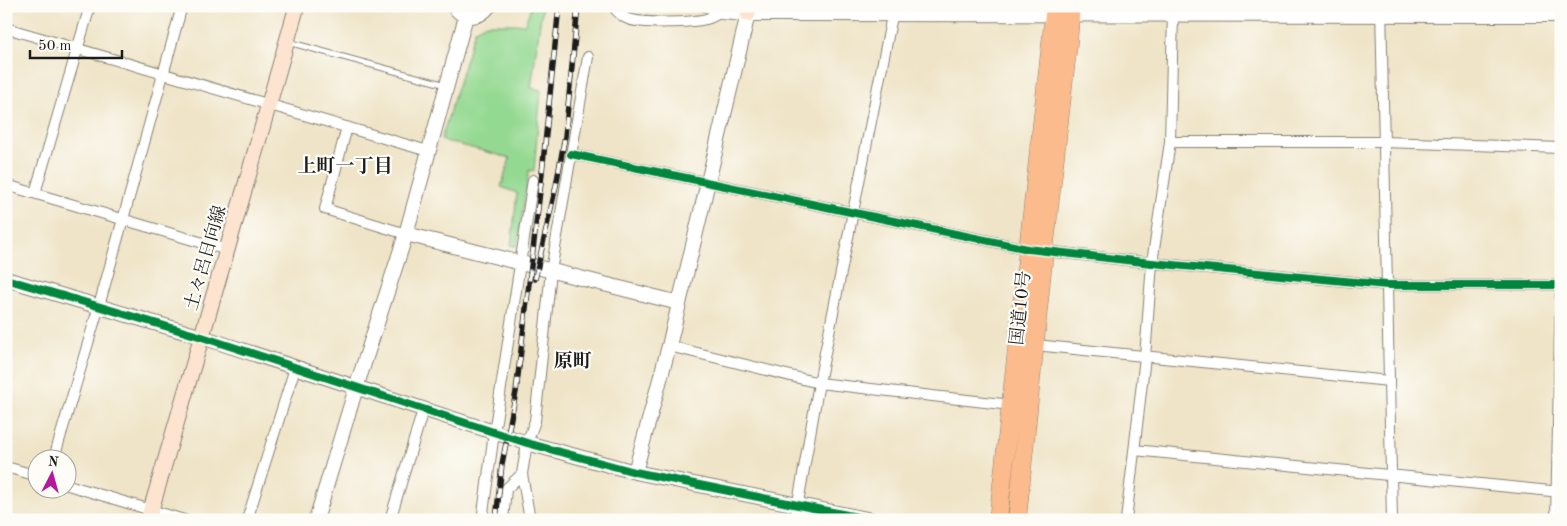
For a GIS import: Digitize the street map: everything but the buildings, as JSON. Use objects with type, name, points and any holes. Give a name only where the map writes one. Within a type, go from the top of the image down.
[{"type":"highway","name":"国道10号","points":[[998,520],[1011,405],[1036,250],[1062,10]]},
{"type":"highway","name":"国道10号","points":[[1017,520],[1036,346],[1036,250]]},
{"type":"main road","name":"土々呂日向線","points":[[149,514],[297,6]]},
{"type":"street","points":[[35,193],[90,6]]},
{"type":"street","points":[[57,448],[99,306],[182,6]]},
{"type":"street","points":[[454,6],[460,13],[466,16],[479,16],[489,6]]},
{"type":"street","points":[[613,6],[617,13],[627,19],[640,22],[695,21],[708,19],[720,12]]},
{"type":"street","points":[[705,6],[720,12],[749,10],[1062,10],[1173,14],[1276,10],[1381,10],[1561,15]]},
{"type":"street","points":[[635,472],[669,346],[706,184],[749,10]]},
{"type":"street","points":[[795,520],[819,383],[893,10]]},
{"type":"street","points":[[1381,10],[1392,520]]},
{"type":"street","points":[[1126,520],[1145,357],[1152,263],[1170,142],[1173,14]]},
{"type":"street","points":[[316,520],[406,234],[466,16]]},
{"type":"street","points":[[6,28],[428,150]]},
{"type":"street","points":[[530,520],[522,474],[527,443],[535,420],[551,271],[588,57]]},
{"type":"street","points":[[347,127],[325,209],[406,234],[678,303]]},
{"type":"street","points":[[1170,142],[1384,142],[1561,148]]},
{"type":"street","points":[[571,154],[706,184],[1036,250],[1387,285],[1561,284],[1559,492],[1556,520]]},
{"type":"street","points":[[482,520],[533,180]]},
{"type":"street","points":[[6,185],[227,250]]},
{"type":"street","points":[[6,279],[202,337],[527,443],[635,472],[872,520]]},
{"type":"street","points":[[669,346],[819,383],[1011,405]]},
{"type":"street","points":[[1036,346],[1389,381]]},
{"type":"street","points":[[247,520],[295,368]]},
{"type":"street","points":[[390,520],[423,410]]},
{"type":"street","points":[[1134,450],[1559,492]]},
{"type":"street","points":[[6,467],[28,473]]},
{"type":"street","points":[[503,520],[506,489],[522,474]]},
{"type":"street","points":[[78,489],[149,514],[184,520]]},
{"type":"lane","points":[[288,42],[446,85]]},
{"type":"green space","points":[[531,7],[542,9],[531,88],[541,90],[534,171],[529,170],[517,246],[511,246],[517,193],[501,187],[510,158],[441,140],[475,30],[486,24],[525,24]]},
{"type":"railway","points":[[496,520],[502,464],[516,392],[541,183],[559,6]]},
{"type":"railway","points":[[535,279],[565,136],[578,6]]},
{"type":"cycle path","points":[[571,154],[1028,249],[1152,263],[1387,285],[1561,285],[1561,283]]},
{"type":"cycle path","points":[[6,279],[202,337],[527,443],[635,472],[872,520]]},
{"type":"district","name":"上町一丁目","points":[[345,167]]},
{"type":"district","name":"原町","points":[[573,362]]}]
